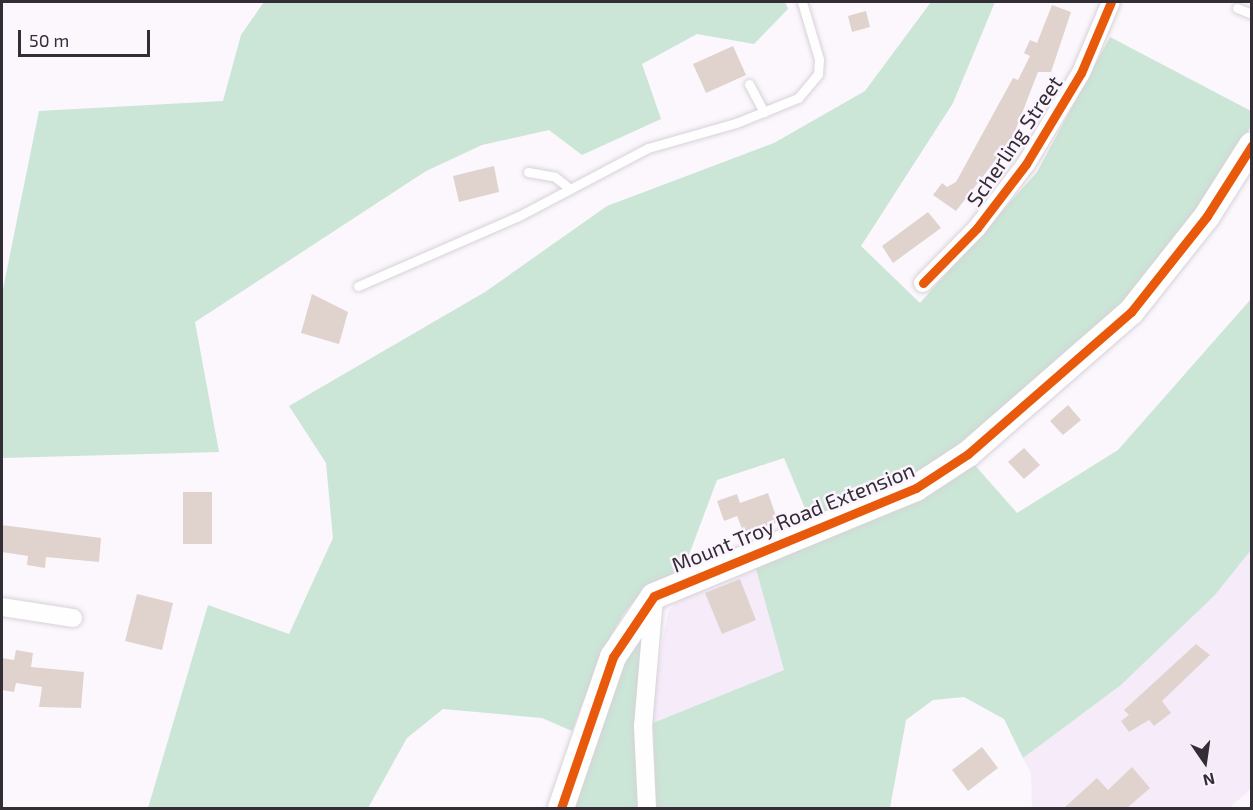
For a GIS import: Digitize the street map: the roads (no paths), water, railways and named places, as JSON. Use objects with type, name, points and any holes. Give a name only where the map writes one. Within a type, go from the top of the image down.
[{"type":"street","name":"Scherling Street","points":[[923,284],[977,228],[1026,164],[1081,73],[1111,2]]},
{"type":"street","name":"Mount Troy Road Extension","points":[[561,808],[613,657],[654,596],[916,488],[968,454],[1131,312],[1207,216],[1251,145]]},
{"type":"street","points":[[648,808],[643,726],[654,596]]},
{"type":"street","points":[[2,608],[73,618]]},
{"type":"lane","points":[[358,286],[569,188],[648,148],[764,112],[798,98],[818,74],[818,52],[802,2]]},
{"type":"lane","points":[[1236,8],[1251,14]]},
{"type":"lane","points":[[749,84],[764,112]]},
{"type":"lane","points":[[528,172],[555,177],[569,188]]}]
